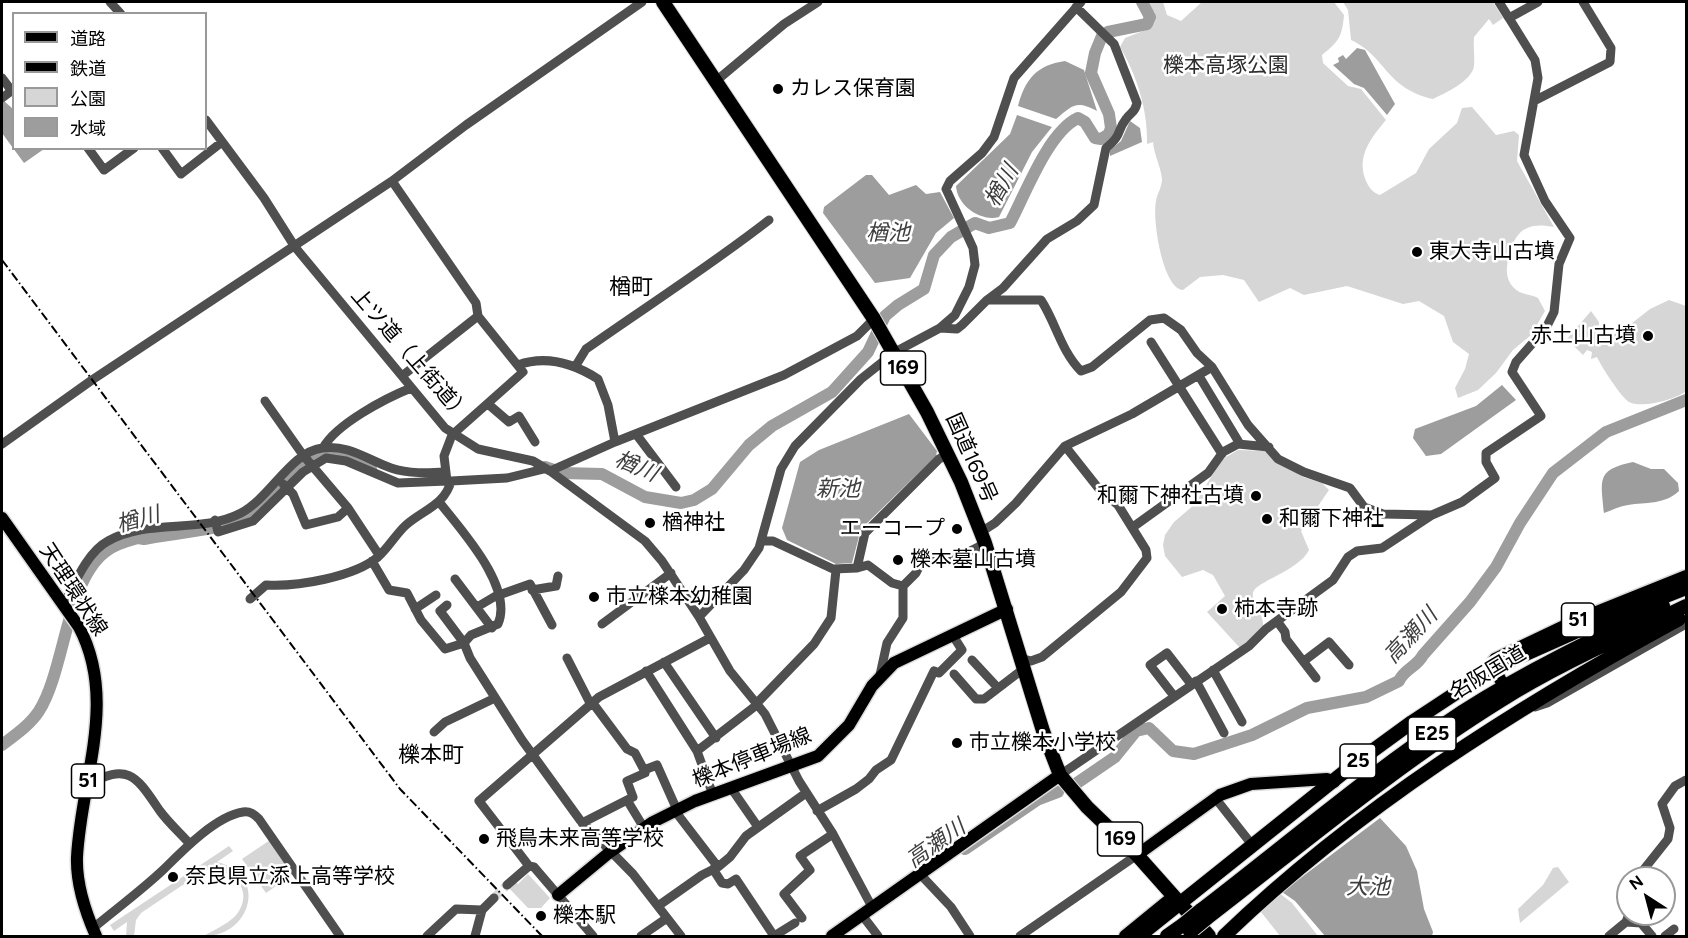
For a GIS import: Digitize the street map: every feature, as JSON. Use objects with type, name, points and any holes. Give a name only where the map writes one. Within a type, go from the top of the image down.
[{"type":"highway","name":"国道169号","points":[[663,2],[895,352],[948,454],[983,538],[1007,609],[1048,748],[1060,775],[1088,807],[1137,855],[1209,936]]},
{"type":"highway","points":[[1497,674],[1575,632],[1686,588]]},
{"type":"highway","name":"名阪国道","points":[[1186,931],[1390,764],[1461,713],[1529,672],[1686,595]]},
{"type":"highway","name":"名阪国道","points":[[1204,914],[1466,723],[1537,680],[1686,606]]},
{"type":"highway","points":[[1517,705],[1686,615]]},
{"type":"highway","name":"25","points":[[1177,899],[1230,864],[1412,722],[1497,674]]},
{"type":"highway","name":"25","points":[[1224,936],[1276,887],[1517,705]]},
{"type":"highway","points":[[1139,936],[1177,899]]},
{"type":"highway","name":"E25","points":[[1167,936],[1186,931]]},
{"type":"main road","name":"天理環状線","points":[[2,518],[65,606],[88,646],[98,697],[77,857],[83,905],[94,933]]},
{"type":"main road","name":"51","points":[[1497,674],[1492,663],[1495,659],[1579,620],[1686,576]]},
{"type":"main road","name":"櫟本停車場線","points":[[558,895],[610,852],[644,828],[676,810],[818,756],[840,737],[880,675],[907,655],[1007,609]]},
{"type":"main road","points":[[832,936],[1060,775]]},
{"type":"main road","points":[[1137,855],[1216,798],[1251,784],[1327,779],[1334,782]]},
{"type":"main road","points":[[1125,936],[1177,899]]},
{"type":"street","points":[[2,444],[102,374],[392,181],[466,125],[642,2]]},
{"type":"street","points":[[716,81],[784,24],[818,2]]},
{"type":"street","points":[[1060,775],[1249,646],[1277,621],[1333,580],[1348,557],[1357,551],[1382,548],[1432,515],[1462,502],[1490,483],[1495,478],[1486,462],[1486,453],[1541,416],[1512,372],[1516,362],[1546,328],[1554,312],[1559,264],[1570,238],[1545,201],[1524,155],[1538,78],[1535,60],[1499,2]]},
{"type":"street","points":[[1509,18],[1538,2]]},
{"type":"street","points":[[1534,101],[1610,62],[1611,48],[1583,2]]},
{"type":"street","points":[[699,617],[744,570],[762,541],[781,470],[788,455],[861,379],[895,352],[940,328],[955,315],[969,287],[975,265],[973,248],[946,189],[950,181],[982,153],[994,137],[1014,78],[1079,4],[1114,44],[1137,103],[1135,112],[1126,119],[1114,142],[1106,148],[1094,205],[1077,220],[1047,239],[1003,288],[987,300],[970,319],[957,329],[940,328]]},
{"type":"street","name":"上ツ道（上街道）","points":[[207,121],[264,198],[295,247],[452,435],[478,449],[533,461],[645,541],[670,573],[699,617],[730,671],[757,703],[806,793],[833,834],[878,936]]},
{"type":"street","points":[[163,150],[181,174],[222,142]]},
{"type":"street","points":[[89,150],[104,170],[131,150]]},
{"type":"street","points":[[250,599],[266,585],[282,586],[337,576],[376,558],[405,526],[440,502],[447,477],[444,456],[452,435],[523,372],[478,316],[476,303],[392,181]]},
{"type":"street","points":[[575,367],[586,349],[684,279],[716,262],[769,220]]},
{"type":"street","points":[[987,300],[1041,300],[1051,315],[1064,349],[1081,370],[1092,367],[1150,320],[1164,318],[1181,330],[1197,353],[1212,367],[1248,425],[1278,459],[1293,467],[1350,488],[1364,507],[1383,514],[1432,515]]},
{"type":"street","points":[[402,376],[478,316]]},
{"type":"street","points":[[323,448],[351,450],[393,469],[447,477],[507,478],[547,470],[784,375],[858,336],[874,319]]},
{"type":"street","points":[[1151,342],[1222,454]]},
{"type":"street","points":[[518,365],[543,359],[575,367],[598,379],[608,405],[615,442]]},
{"type":"street","points":[[880,675],[887,643],[903,618],[903,586],[916,573],[922,559],[949,558],[970,553],[1065,446],[1132,414],[1212,367]]},
{"type":"street","points":[[1198,376],[1240,444]]},
{"type":"street","points":[[65,606],[93,555],[106,541],[168,525],[215,520],[239,514],[259,502],[279,481],[323,448],[328,438],[382,401],[411,388]]},
{"type":"street","points":[[265,401],[308,460],[348,508],[376,558],[389,590],[407,593],[430,633],[445,649],[464,643],[471,635],[492,628],[501,617],[499,595],[477,549],[440,502]]},
{"type":"street","points":[[488,404],[509,422],[519,416],[535,442]]},
{"type":"street","points":[[636,434],[676,487]]},
{"type":"street","points":[[1133,526],[1209,473],[1222,454],[1240,444],[1269,447]]},
{"type":"street","points":[[954,674],[976,699],[984,699],[1024,666],[1042,657],[1121,591],[1148,558],[1133,526],[1118,505],[1099,489],[1065,446]]},
{"type":"street","points":[[857,568],[865,533],[939,459],[948,454]]},
{"type":"street","points":[[215,520],[218,532],[253,521],[287,488],[308,460],[335,459],[398,483],[447,477]]},
{"type":"street","points":[[279,481],[293,494],[306,525],[338,517],[348,508]]},
{"type":"street","points":[[762,541],[773,541],[836,570],[868,565],[892,583],[903,586]]},
{"type":"street","points":[[698,751],[757,703],[814,644],[831,618],[836,570]]},
{"type":"street","points":[[602,624],[670,573]]},
{"type":"street","points":[[532,590],[556,585],[558,576]]},
{"type":"street","points":[[455,579],[492,628]]},
{"type":"street","points":[[477,607],[523,585],[530,585],[552,626]]},
{"type":"street","points":[[415,609],[436,595]]},
{"type":"street","points":[[447,605],[440,611],[464,643],[470,658],[522,740],[582,823],[627,867],[681,936]]},
{"type":"street","points":[[1277,621],[1285,632],[1286,639],[1316,678]]},
{"type":"street","points":[[1517,705],[1547,704],[1686,624]]},
{"type":"street","points":[[817,811],[856,789],[869,780],[876,770],[891,760],[934,671],[939,673],[962,650],[952,634]]},
{"type":"street","points":[[593,936],[534,867],[530,866],[479,801],[591,702],[710,638]]},
{"type":"street","points":[[1304,661],[1329,642],[1349,665]]},
{"type":"street","points":[[1174,696],[1150,665],[1167,653],[1193,683],[1224,733]]},
{"type":"street","points":[[567,658],[591,702],[627,749],[635,753],[644,770]]},
{"type":"street","points":[[972,660],[998,688]]},
{"type":"street","points":[[664,662],[716,738]]},
{"type":"street","points":[[1213,670],[1242,722]]},
{"type":"street","points":[[646,671],[698,751],[713,795]]},
{"type":"street","points":[[434,732],[445,722],[495,698]]},
{"type":"street","points":[[582,823],[633,797],[627,781],[657,765],[676,810],[716,868],[723,883],[728,884],[736,879],[774,936],[799,921],[784,894],[810,870],[800,856],[833,834]]},
{"type":"street","points":[[87,785],[105,775],[121,772],[141,781],[162,813],[188,842]]},
{"type":"street","points":[[1647,866],[1668,839],[1670,828],[1662,804],[1676,786],[1686,780]]},
{"type":"street","points":[[730,788],[758,827]]},
{"type":"street","points":[[658,906],[716,868],[730,857],[746,836],[806,793]]},
{"type":"street","points":[[1216,798],[1253,846]]},
{"type":"street","points":[[627,800],[644,828]]},
{"type":"street","points":[[94,933],[163,869],[188,842],[234,814],[244,812],[253,813],[340,936]]},
{"type":"street","points":[[1020,936],[1137,855]]},
{"type":"street","points":[[507,885],[530,866]]},
{"type":"street","points":[[919,873],[951,907],[970,936]]},
{"type":"street","points":[[475,936],[482,910],[494,897]]},
{"type":"street","points":[[426,936],[456,909],[482,910]]},
{"type":"street","points":[[641,936],[667,918]]},
{"type":"street","points":[[1665,936],[1674,929]]},
{"type":"green space","name":"櫟本高塚公園","points":[[1147,2],[1163,2],[1167,15],[1181,21],[1202,2],[1334,2],[1344,15],[1342,29],[1336,42],[1322,55],[1323,63],[1348,86],[1361,89],[1386,120],[1366,149],[1363,165],[1368,185],[1380,195],[1416,173],[1429,149],[1457,123],[1462,108],[1472,107],[1496,135],[1514,131],[1519,135],[1517,161],[1554,227],[1535,226],[1522,231],[1511,250],[1507,274],[1513,287],[1519,292],[1538,298],[1545,311],[1531,335],[1513,350],[1496,373],[1478,390],[1458,398],[1455,388],[1465,369],[1469,354],[1453,342],[1444,316],[1419,301],[1403,304],[1347,286],[1304,295],[1290,288],[1259,302],[1244,280],[1223,275],[1200,277],[1183,290],[1176,287],[1160,252],[1156,223],[1155,210],[1162,182],[1161,174],[1153,142],[1147,144],[1146,119],[1140,94],[1132,70],[1120,47],[1125,38],[1148,29],[1155,13]]},
{"type":"green space","points":[[1343,2],[1493,2],[1503,18],[1493,25],[1489,19],[1474,37],[1474,66],[1468,77],[1433,99],[1417,94],[1395,80],[1372,54],[1351,40],[1348,10]]},
{"type":"green space","points":[[1669,300],[1686,306],[1686,391],[1659,402],[1635,404],[1629,402],[1616,388],[1597,357],[1591,359],[1592,352],[1587,350],[1583,355],[1567,339],[1591,311],[1599,322],[1598,340],[1622,331],[1650,309]]},
{"type":"green space","points":[[1238,450],[1267,451],[1303,477],[1322,483],[1329,490],[1301,531],[1309,550],[1304,557],[1255,589],[1253,598],[1262,618],[1263,629],[1240,648],[1207,612],[1225,596],[1213,575],[1203,570],[1182,577],[1165,556],[1163,545],[1165,535],[1174,522],[1195,504],[1221,460]]},
{"type":"green space","points":[[270,840],[293,874],[266,893],[242,859]]},
{"type":"green space","points":[[229,846],[233,851],[217,862],[234,869],[244,879],[248,891],[248,904],[233,927],[220,934],[204,936],[228,922],[239,911],[243,902],[241,886],[236,880],[222,872],[205,870],[141,913],[136,920],[134,936],[126,936],[127,922],[114,931],[110,925]]},
{"type":"green space","points":[[1558,867],[1569,882],[1520,923],[1518,909],[1543,885],[1553,868]]},
{"type":"green space","points":[[528,874],[550,898],[541,908],[528,908],[508,887],[515,882],[518,884]]},
{"type":"green space","points":[[1278,892],[1292,903],[1318,936],[1280,936],[1261,912]]},
{"type":"water","points":[[1357,48],[1365,50],[1395,104],[1387,115],[1364,88],[1354,84],[1333,65],[1339,62],[1338,58],[1343,55],[1346,59]]},
{"type":"water","points":[[1065,61],[1084,70],[1097,111],[1079,105],[1067,110],[1056,119],[1018,106],[1024,89],[1033,75],[1046,66]]},
{"type":"water","points":[[4,101],[12,108],[12,147],[2,133],[2,103]]},
{"type":"water","name":"楢池","points":[[1017,115],[1052,127],[1032,152],[999,217],[984,217],[971,210],[960,200],[956,186],[1010,134]]},
{"type":"water","points":[[1130,121],[1140,128],[1142,142],[1110,156],[1110,150],[1121,141]]},
{"type":"water","points":[[14,150],[43,150],[24,163]]},
{"type":"water","name":"楢池","points":[[866,175],[872,175],[889,195],[916,185],[926,194],[940,192],[954,218],[936,233],[910,278],[875,283],[823,213],[824,207]]},
{"type":"water","points":[[1502,385],[1516,400],[1441,454],[1426,456],[1413,438],[1415,429],[1476,406]]},
{"type":"water","name":"新池","points":[[909,414],[937,451],[936,456],[861,529],[852,563],[836,564],[787,540],[782,528],[800,462],[819,450]]},
{"type":"water","points":[[1633,462],[1651,469],[1664,469],[1678,483],[1679,491],[1661,501],[1625,506],[1604,513],[1602,484],[1604,478],[1612,469]]},
{"type":"water","name":"大池","points":[[1380,818],[1406,846],[1417,871],[1424,909],[1433,932],[1432,936],[1325,936],[1295,901],[1282,892]]},
{"type":"waterway","name":"楢川","points":[[545,467],[563,473],[602,474],[645,497],[681,503],[694,500],[712,489],[749,445],[772,426],[832,392],[868,352],[885,316],[924,289],[934,255],[951,237],[975,223],[989,228],[1010,223],[1038,165],[1067,125],[1078,118],[1085,122],[1095,138],[1101,139],[1109,134],[1111,128],[1109,114],[1091,73],[1095,53],[1102,36],[1108,32],[1147,24],[1150,17],[1142,2]]},
{"type":"waterway","name":"高瀬川","points":[[1077,783],[1115,757],[1136,731],[1149,728],[1173,751],[1194,754],[1252,735],[1307,708],[1366,697],[1399,681],[1470,602],[1496,567],[1520,523],[1553,473],[1606,432],[1686,400]]},
{"type":"waterway","name":"楢川","points":[[2,745],[27,725],[39,711],[48,694],[82,584],[92,566],[109,549],[138,538],[212,528],[248,517],[265,505],[300,465],[312,457],[326,454],[345,457],[371,469]]},
{"type":"waterway","name":"高瀬川","points":[[965,849],[1037,800],[1058,792]]},
{"type":"tunnel","points":[[494,898],[507,885]]},
{"type":"railway","points":[[2,260],[400,789],[542,936]]},
{"type":"place","name":"カレス保育園","points":[[778,89]]},
{"type":"place","name":"東大寺山古墳","points":[[1417,252]]},
{"type":"place","name":"赤土山古墳","points":[[1648,336]]},
{"type":"place","name":"和爾下神社古墳","points":[[1256,496]]},
{"type":"place","name":"和爾下神社","points":[[1267,519]]},
{"type":"place","name":"楢神社","points":[[650,523]]},
{"type":"place","name":"エーコープ","points":[[957,529]]},
{"type":"place","name":"櫟本墓山古墳","points":[[898,560]]},
{"type":"place","name":"市立檪本幼稚園","points":[[594,597]]},
{"type":"place","name":"柿本寺跡","points":[[1222,609]]},
{"type":"place","name":"市立櫟本小学校","points":[[957,743]]},
{"type":"place","name":"飛鳥未来高等学校","points":[[484,839]]},
{"type":"place","name":"奈良県立添上高等学校","points":[[173,877]]},
{"type":"place","name":"櫟本駅","points":[[541,916]]},
{"type":"district","name":"楢町","points":[[631,288]]},
{"type":"district","name":"櫟本町","points":[[431,756]]}]
